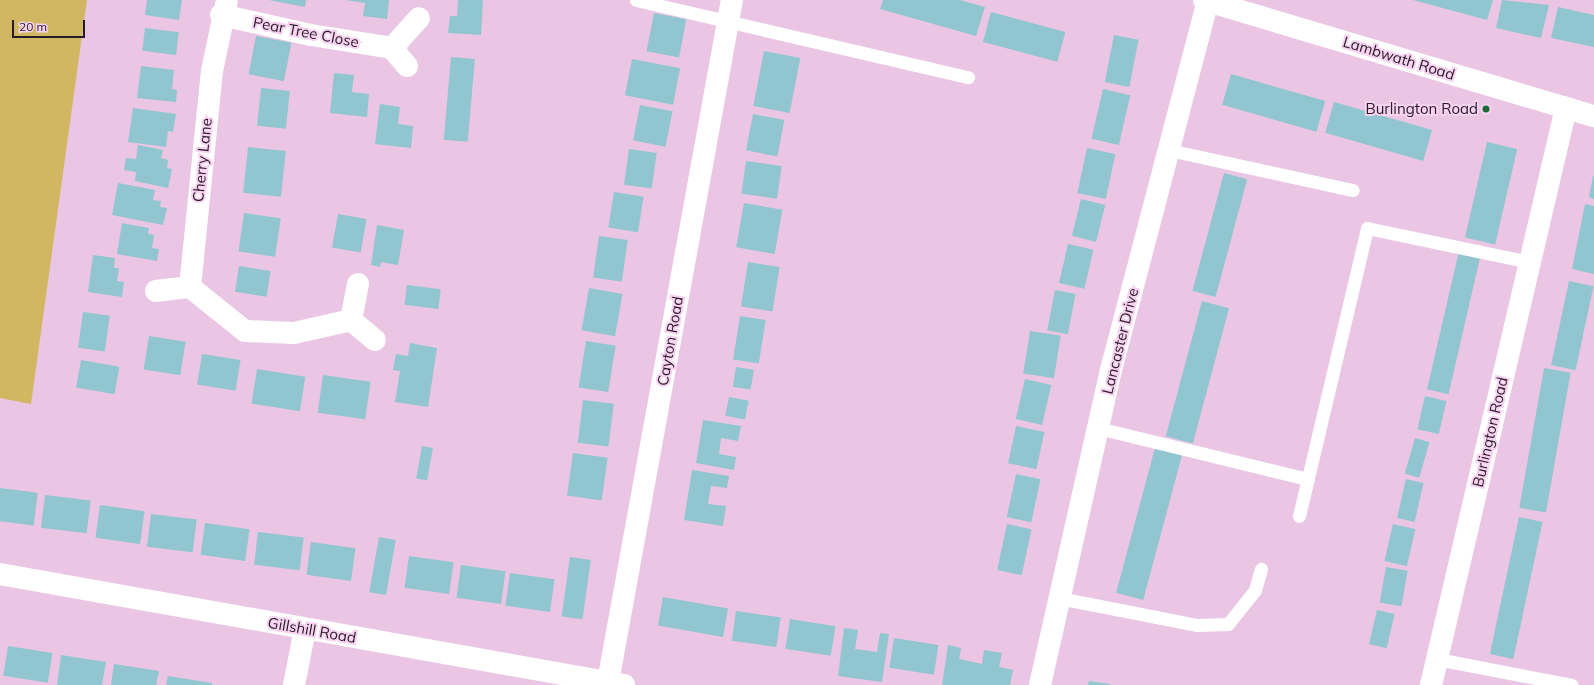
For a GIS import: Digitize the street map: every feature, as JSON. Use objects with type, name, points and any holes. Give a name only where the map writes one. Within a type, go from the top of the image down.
[{"type":"street","name":"Cayton Road","points":[[616,684],[732,0]]},
{"type":"street","name":"Lambwath Road","points":[[1207,0],[1594,116]]},
{"type":"street","name":"Lancaster Drive","points":[[1040,685],[1098,428],[1207,0]]},
{"type":"street","name":"Pear Tree Close","points":[[224,7],[311,35],[392,48]]},
{"type":"street","name":"Cherry Lane","points":[[190,287],[200,164],[224,7]]},
{"type":"street","points":[[407,66],[392,48],[418,18]]},
{"type":"street","name":"Burlington Road","points":[[1431,685],[1566,108]]},
{"type":"street","points":[[351,320],[358,284]]},
{"type":"street","points":[[156,291],[190,287],[245,331],[294,333],[351,320]]},
{"type":"street","points":[[351,320],[375,340]]},
{"type":"street","name":"Gillshill Road","points":[[0,574],[616,684]]},
{"type":"street","points":[[294,685],[305,629]]},
{"type":"lane","points":[[636,0],[968,77]]},
{"type":"lane","points":[[1169,150],[1353,190]]},
{"type":"lane","points":[[1299,516],[1367,228],[1530,262]]},
{"type":"lane","points":[[1098,428],[1308,479]]},
{"type":"lane","points":[[1059,598],[1196,625],[1228,624],[1255,590],[1261,569]]},
{"type":"lane","points":[[1437,659],[1572,685]]},
{"type":"shaded area","points":[[0,0],[87,0],[31,404],[0,398]]},
{"type":"building","points":[[147,0],[182,0],[179,20],[145,15]]},
{"type":"building","points":[[269,0],[306,0],[305,7]]},
{"type":"building","points":[[346,0],[389,0],[387,19],[363,16],[365,3]]},
{"type":"building","points":[[458,0],[483,0],[481,35],[448,33],[450,16],[457,16]]},
{"type":"building","points":[[883,0],[960,0],[985,7],[976,36],[880,9]]},
{"type":"building","points":[[1413,0],[1493,0],[1487,20]]},
{"type":"building","points":[[1502,0],[1549,5],[1541,38],[1496,28]]},
{"type":"building","points":[[1558,7],[1594,15],[1594,47],[1551,38]]},
{"type":"building","points":[[991,12],[1065,32],[1057,62],[983,42]]},
{"type":"building","points":[[654,13],[686,19],[679,58],[647,51]]},
{"type":"building","points":[[145,28],[179,32],[176,55],[142,51]]},
{"type":"building","points":[[1114,35],[1139,40],[1129,87],[1105,82]]},
{"type":"building","points":[[256,36],[291,43],[284,81],[249,74]]},
{"type":"building","points":[[764,51],[800,58],[790,113],[753,106]]},
{"type":"building","points":[[451,57],[475,59],[468,142],[444,140]]},
{"type":"building","points":[[632,59],[680,68],[673,105],[625,95]]},
{"type":"building","points":[[141,66],[174,70],[172,89],[177,90],[176,102],[137,98]]},
{"type":"building","points":[[334,73],[354,75],[352,92],[369,94],[367,117],[330,113]]},
{"type":"building","points":[[1231,74],[1325,101],[1316,132],[1222,105]]},
{"type":"building","points":[[261,88],[290,91],[286,129],[257,126]]},
{"type":"building","points":[[1103,89],[1130,95],[1119,145],[1092,139]]},
{"type":"building","points":[[1334,102],[1432,130],[1423,161],[1325,133]]},
{"type":"building","points":[[380,104],[400,107],[398,124],[413,126],[411,148],[375,144]]},
{"type":"building","points":[[640,105],[672,111],[666,147],[633,140]]},
{"type":"building","points":[[133,108],[176,114],[173,132],[168,131],[166,147],[128,142]]},
{"type":"building","points":[[753,114],[784,120],[777,156],[746,150]]},
{"type":"building","points":[[1487,142],[1517,149],[1495,244],[1465,237]]},
{"type":"building","points":[[138,145],[163,150],[161,158],[168,160],[167,168],[172,169],[168,188],[135,181],[136,172],[124,170],[126,158],[136,159]]},
{"type":"building","points":[[248,147],[286,151],[281,197],[243,193]]},
{"type":"building","points":[[1087,148],[1115,154],[1106,199],[1077,193]]},
{"type":"building","points":[[629,149],[657,153],[652,189],[624,185]]},
{"type":"building","points":[[746,161],[782,166],[777,199],[741,194]]},
{"type":"building","points":[[1224,173],[1247,179],[1216,297],[1192,291]]},
{"type":"building","points":[[1594,176],[1594,199],[1589,197]]},
{"type":"building","points":[[118,183],[155,190],[153,200],[161,201],[160,207],[167,208],[163,225],[112,215]]},
{"type":"building","points":[[614,192],[644,197],[638,232],[608,228]]},
{"type":"building","points":[[1081,199],[1105,205],[1096,242],[1072,236]]},
{"type":"building","points":[[744,203],[782,210],[775,254],[736,247]]},
{"type":"building","points":[[1585,204],[1594,206],[1594,274],[1572,269]]},
{"type":"building","points":[[244,213],[281,218],[275,257],[239,252]]},
{"type":"building","points":[[338,214],[367,219],[361,253],[332,247]]},
{"type":"building","points":[[122,223],[149,228],[148,234],[154,235],[152,248],[159,249],[157,261],[117,254]]},
{"type":"building","points":[[377,225],[404,230],[398,265],[381,262],[380,267],[371,265]]},
{"type":"building","points":[[599,236],[628,240],[622,282],[593,278]]},
{"type":"building","points":[[1068,244],[1093,250],[1084,289],[1059,283]]},
{"type":"building","points":[[1459,251],[1480,256],[1448,394],[1427,389]]},
{"type":"building","points":[[93,255],[115,258],[114,268],[119,268],[117,281],[124,282],[122,297],[88,292]]},
{"type":"building","points":[[748,262],[780,267],[773,311],[741,306]]},
{"type":"building","points":[[239,266],[271,271],[267,297],[235,292]]},
{"type":"building","points":[[1569,281],[1593,286],[1576,370],[1551,365]]},
{"type":"building","points":[[407,285],[441,289],[438,309],[405,305]]},
{"type":"building","points":[[589,288],[622,294],[615,336],[582,330]]},
{"type":"building","points":[[1055,290],[1076,294],[1068,334],[1047,330]]},
{"type":"building","points":[[1202,301],[1229,308],[1193,443],[1166,436]]},
{"type":"building","points":[[83,312],[110,316],[105,351],[78,348]]},
{"type":"building","points":[[740,316],[766,320],[759,364],[733,359]]},
{"type":"building","points":[[1030,331],[1061,336],[1054,378],[1023,373]]},
{"type":"building","points":[[149,336],[186,342],[180,375],[144,370]]},
{"type":"building","points":[[586,341],[616,346],[608,392],[579,387]]},
{"type":"building","points":[[410,343],[437,348],[428,407],[395,402],[400,371],[393,370],[396,354],[408,356]]},
{"type":"building","points":[[202,354],[241,360],[236,391],[197,385]]},
{"type":"building","points":[[81,360],[119,367],[115,394],[76,388]]},
{"type":"building","points":[[736,367],[754,370],[751,390],[733,387]]},
{"type":"building","points":[[1544,368],[1571,373],[1546,513],[1519,508]]},
{"type":"building","points":[[257,369],[305,377],[300,411],[252,404]]},
{"type":"building","points":[[323,375],[371,382],[365,419],[318,413]]},
{"type":"building","points":[[1025,379],[1051,385],[1042,425],[1016,419]]},
{"type":"building","points":[[1425,396],[1446,401],[1439,434],[1417,429]]},
{"type":"building","points":[[729,397],[749,401],[745,419],[725,416]]},
{"type":"building","points":[[583,400],[614,404],[609,446],[578,443]]},
{"type":"building","points":[[703,420],[741,426],[738,441],[721,438],[719,454],[736,457],[734,470],[696,463]]},
{"type":"building","points":[[1016,426],[1044,432],[1036,469],[1008,463]]},
{"type":"building","points":[[1415,438],[1429,442],[1419,478],[1405,474]]},
{"type":"building","points":[[1156,444],[1183,451],[1143,600],[1116,593]]},
{"type":"building","points":[[422,446],[433,448],[427,480],[416,478]]},
{"type":"building","points":[[573,453],[608,458],[602,500],[567,496]]},
{"type":"building","points":[[692,470],[729,476],[727,488],[711,486],[708,504],[726,506],[723,526],[684,520]]},
{"type":"building","points":[[1016,474],[1040,479],[1031,522],[1007,517]]},
{"type":"building","points":[[1406,479],[1424,483],[1415,522],[1397,518]]},
{"type":"building","points":[[0,488],[38,493],[34,525],[0,521]]},
{"type":"building","points":[[45,495],[91,501],[87,533],[41,528]]},
{"type":"building","points":[[100,505],[145,511],[140,544],[95,538]]},
{"type":"building","points":[[151,514],[197,520],[193,552],[147,547]]},
{"type":"building","points":[[1519,517],[1542,522],[1513,659],[1490,654]]},
{"type":"building","points":[[205,523],[250,529],[245,561],[201,555]]},
{"type":"building","points":[[1007,524],[1031,529],[1022,575],[997,570]]},
{"type":"building","points":[[1393,524],[1415,529],[1407,566],[1384,561]]},
{"type":"building","points":[[258,532],[304,538],[300,570],[254,565]]},
{"type":"building","points":[[379,537],[396,540],[386,595],[369,592]]},
{"type":"building","points":[[311,542],[356,548],[351,581],[306,575]]},
{"type":"building","points":[[409,556],[454,562],[449,594],[405,588]]},
{"type":"building","points":[[570,557],[591,560],[582,619],[562,616]]},
{"type":"building","points":[[461,565],[506,571],[501,604],[456,598]]},
{"type":"building","points":[[1386,567],[1408,571],[1401,606],[1380,602]]},
{"type":"building","points":[[510,573],[555,579],[550,612],[505,606]]},
{"type":"building","points":[[663,597],[728,608],[723,637],[658,626]]},
{"type":"building","points":[[1377,610],[1395,614],[1387,648],[1369,644]]},
{"type":"building","points":[[736,611],[781,617],[776,647],[732,641]]},
{"type":"building","points":[[790,619],[835,626],[831,656],[785,649]]},
{"type":"building","points":[[844,628],[858,630],[855,649],[877,652],[880,633],[889,634],[882,682],[838,676]]},
{"type":"building","points":[[894,638],[938,645],[934,675],[889,668]]},
{"type":"building","points":[[948,645],[961,648],[959,659],[982,664],[984,650],[1002,653],[999,667],[1013,670],[1010,685],[942,685]]},
{"type":"building","points":[[8,646],[52,653],[48,683],[3,676]]},
{"type":"building","points":[[61,655],[106,662],[102,685],[57,685]]},
{"type":"building","points":[[114,664],[159,671],[156,685],[111,685]]},
{"type":"building","points":[[168,676],[212,683],[212,685],[166,685]]},
{"type":"building","points":[[1089,681],[1110,684],[1110,685],[1088,685]]},
{"type":"place","name":"Burlington Road","points":[[1486,109]]}]
